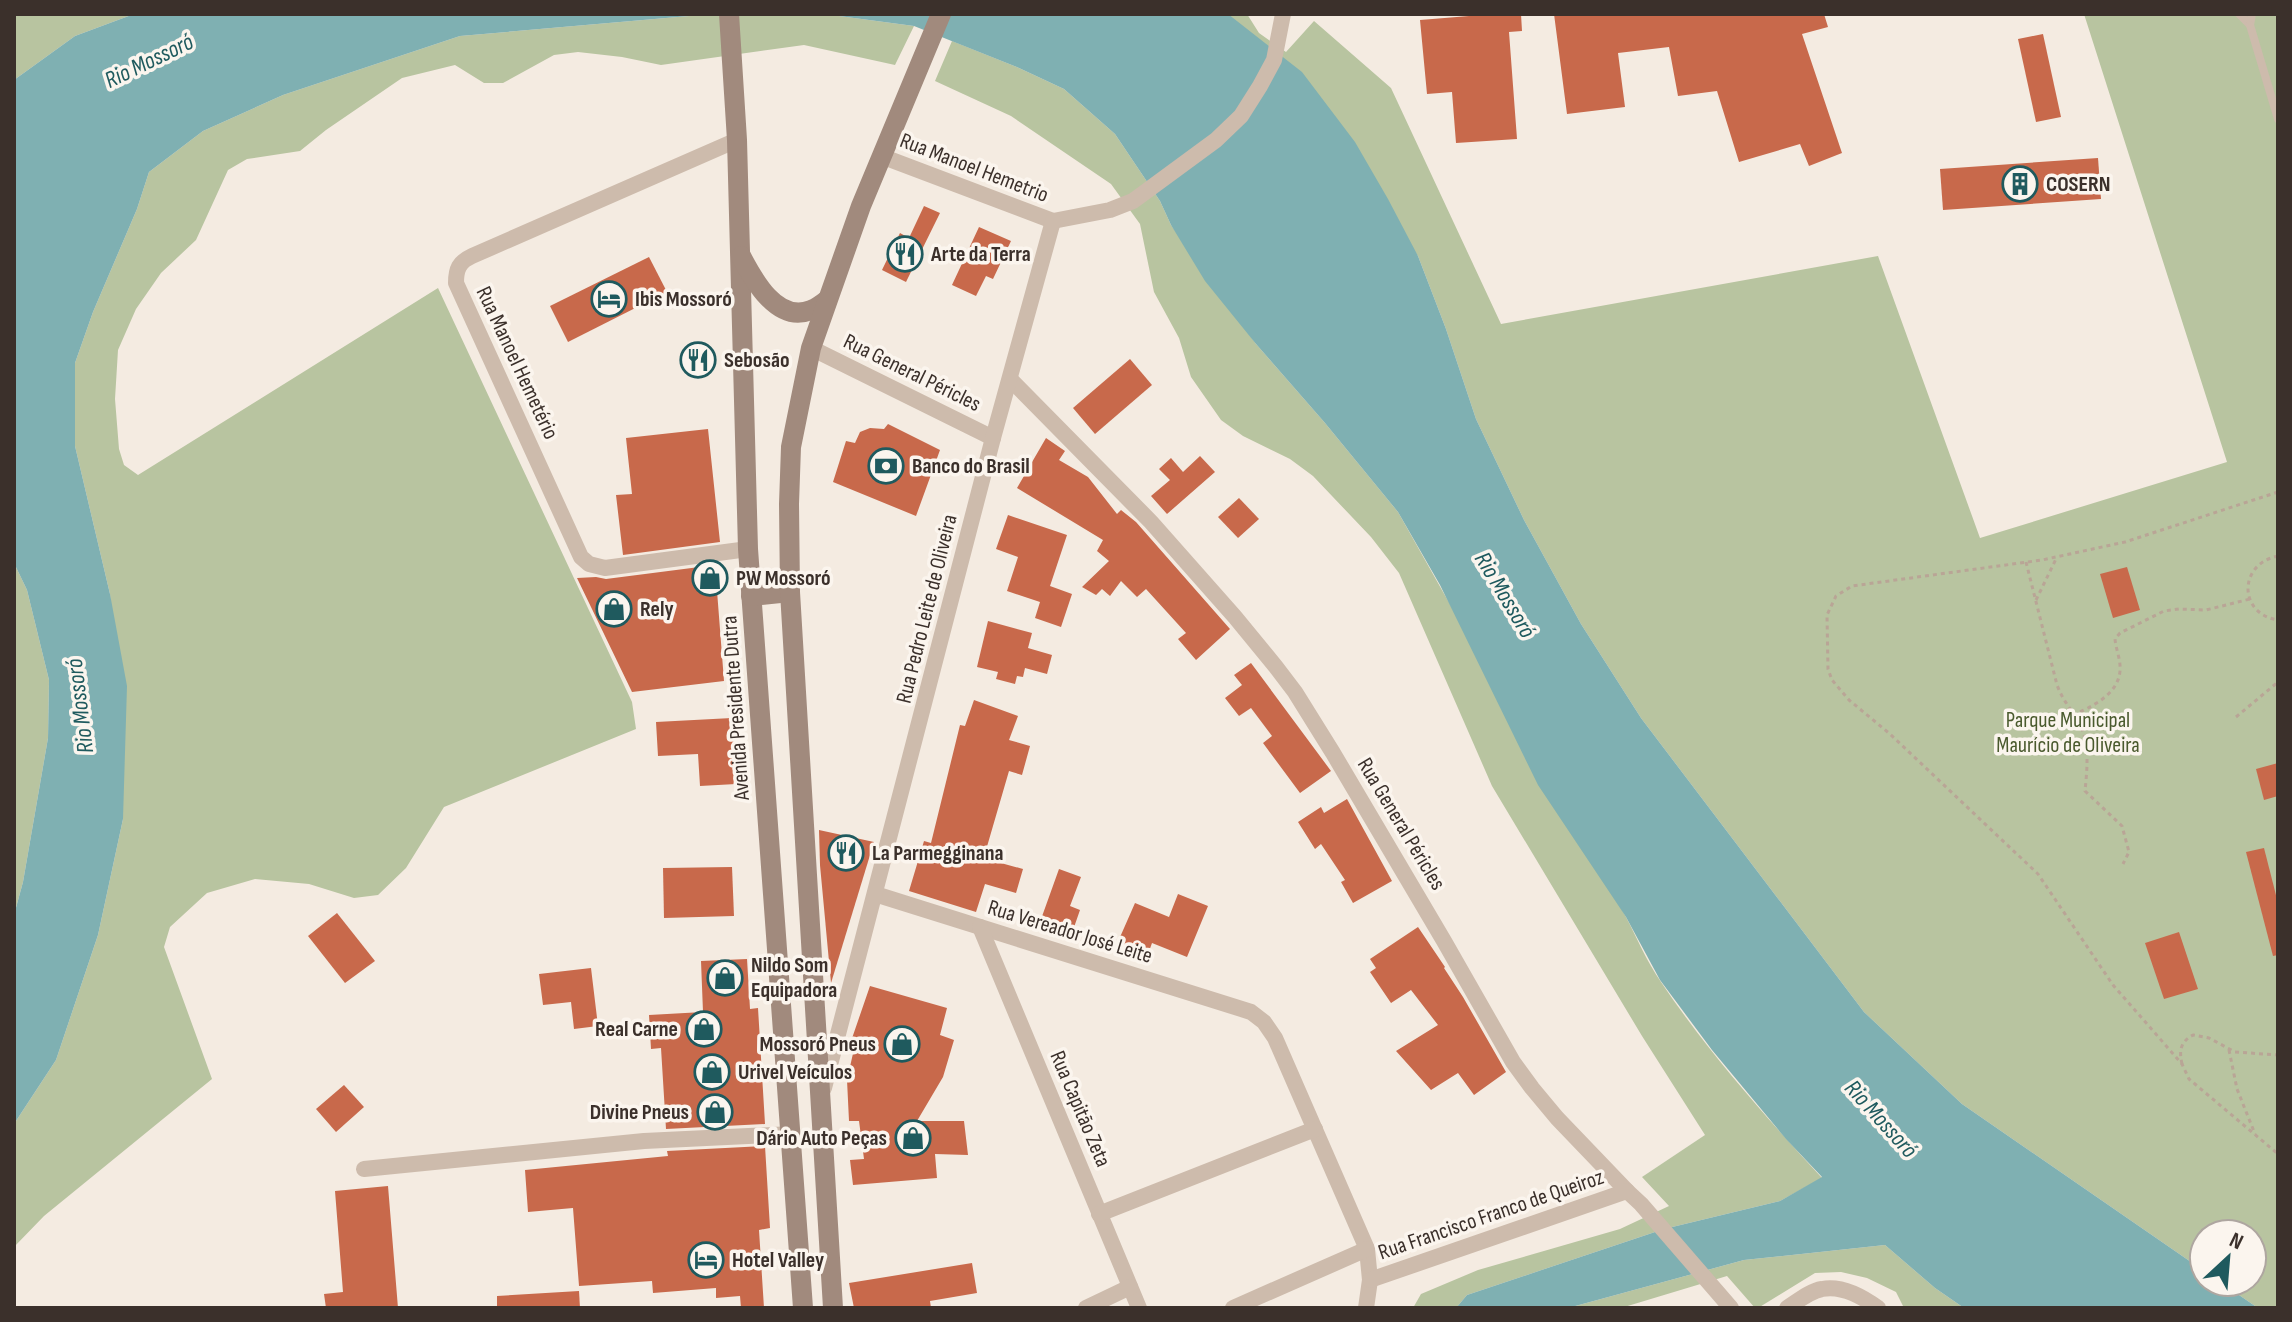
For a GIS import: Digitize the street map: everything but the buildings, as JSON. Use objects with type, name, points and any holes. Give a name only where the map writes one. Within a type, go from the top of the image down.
[{"type":"main road","name":"Avenida Presidente Dutra","points":[[729,14],[737,140],[748,549],[803,1308]]},
{"type":"main road","points":[[833,1308],[790,592],[791,447],[811,348],[827,300],[892,127],[941,14]]},
{"type":"main road","points":[[739,252],[761,291],[780,307],[795,313],[808,311],[827,300]]},
{"type":"main road","points":[[751,596],[790,592]]},
{"type":"main road","points":[[801,1260],[831,1260]]},
{"type":"street","points":[[1053,221],[1110,210],[1133,201],[1216,140],[1241,116],[1274,60],[1283,14]]},
{"type":"street","name":"Rua Manoel Hemetério","points":[[737,140],[462,261],[456,270],[456,283],[581,557],[589,564],[605,568],[748,549]]},
{"type":"street","name":"Rua Manoel Hemetrio","points":[[881,156],[1053,221]]},
{"type":"street","name":"Rua Pedro Leite de Oliveira","points":[[821,1097],[993,438],[1053,221]]},
{"type":"street","name":"Rua General Péricles","points":[[811,348],[993,438]]},
{"type":"street","name":"Rua General Péricles","points":[[1010,379],[1151,522],[1235,617],[1295,692],[1381,833],[1513,1062],[1557,1118],[1641,1204],[1730,1308]]},
{"type":"street","name":"Rua Vereador José Leite","points":[[875,894],[1251,1012],[1264,1022],[1275,1038],[1315,1129]]},
{"type":"street","name":"Rua Capitão Zeta","points":[[980,927],[1139,1308]]},
{"type":"street","points":[[1099,1214],[1315,1129],[1367,1249],[1370,1280],[1366,1308]]},
{"type":"street","points":[[364,1169],[644,1141],[792,1134]]},
{"type":"street","name":"Rua Francisco Franco de Queiroz","points":[[1370,1280],[1627,1191]]},
{"type":"street","points":[[1233,1308],[1367,1249]]},
{"type":"street","points":[[1086,1308],[1130,1287]]},
{"type":"street","points":[[1787,1308],[1823,1288],[1846,1291],[1878,1308]]},
{"type":"lane","points":[[2239,14],[2250,25]]},
{"type":"lane","points":[[2252,14],[2250,25],[2278,119]]},
{"type":"path","points":[[2278,492],[2134,539],[2057,557],[1852,586],[1836,596],[1827,615],[1828,669],[1832,680],[1849,700],[1890,734],[2038,874],[2113,985],[2182,1064],[2189,1079],[2278,1154]]},
{"type":"path","points":[[2278,556],[2257,565],[2251,573],[2248,589],[2255,608],[2262,615],[2278,620]]},
{"type":"path","points":[[2036,600],[2057,557]]},
{"type":"path","points":[[2026,562],[2057,685],[2082,731],[2087,760],[2085,791],[2122,826],[2129,852],[2123,864]]},
{"type":"path","points":[[2073,715],[2108,695],[2118,681],[2120,660],[2115,639],[2120,633],[2164,611],[2206,610],[2250,599]]},
{"type":"path","points":[[2236,717],[2278,682]]},
{"type":"path","points":[[2182,1064],[2180,1050],[2193,1035],[2209,1038],[2229,1050],[2278,1055]]},
{"type":"path","points":[[2229,1050],[2237,1089],[2256,1136]]},
{"type":"green space","points":[[14,14],[134,14],[75,36],[14,80]]},
{"type":"green space","points":[[712,14],[824,14],[914,26],[895,65],[804,45],[661,65],[578,52],[554,55],[503,83],[484,83],[455,65],[402,78],[300,151],[247,159],[228,170],[196,240],[161,273],[136,309],[118,350],[115,399],[119,449],[124,465],[138,475],[438,288],[632,702],[636,729],[444,807],[406,868],[378,895],[354,898],[309,884],[255,879],[207,893],[170,927],[164,947],[212,1079],[44,1216],[14,1247],[14,1124],[56,1060],[98,935],[123,819],[110,594],[75,446],[75,363],[149,172],[203,131],[283,95],[460,36]]},
{"type":"green space","name":"Parque Municipal Maurício de Oliveira","points":[[1228,14],[1247,14],[1259,33],[1286,52],[1314,21],[1391,88],[1501,324],[1878,256],[1980,538],[2227,462],[2084,14],[2278,14],[2278,1308],[2258,1308],[2243,1298],[2268,1298],[2268,1218],[2188,1218],[2188,1260],[1962,1104],[1864,1012],[1641,718],[1581,624],[1524,520],[1476,419],[1418,256]]},
{"type":"green space","points":[[952,41],[1064,89],[1115,134],[1160,201],[1171,225],[1256,344],[1398,512],[1661,982],[1758,1107],[1822,1178],[1780,1201],[1664,1229],[1467,1295],[1456,1308],[1413,1308],[1421,1294],[1478,1270],[1620,1229],[1669,1206],[1642,1177],[1705,1135],[1492,786],[1399,573],[1371,537],[1313,476],[1290,459],[1243,436],[1221,420],[1191,377],[1179,338],[1154,292],[1140,224],[1111,184],[1011,116],[935,81]]},
{"type":"green space","points":[[14,563],[27,590],[49,680],[48,738],[23,882],[14,915]]},
{"type":"green space","points":[[1885,1245],[1935,1288],[1964,1308],[1904,1308],[1896,1292],[1867,1278],[1841,1272],[1815,1273],[1758,1308],[1727,1276],[1621,1308],[1568,1308],[1744,1260]]},
{"type":"water","name":"Rio Mossoró","points":[[134,14],[712,14],[460,36],[283,95],[203,131],[149,172],[75,363],[75,446],[110,594],[127,686],[123,819],[98,935],[56,1060],[14,1124],[14,915],[23,882],[48,738],[49,680],[27,590],[14,563],[14,80],[75,36]]},
{"type":"water","name":"Rio Mossoró","points":[[824,14],[1228,14],[1302,72],[1355,142],[1418,256],[1476,419],[1524,520],[1581,624],[1641,718],[1864,1012],[1962,1104],[2188,1260],[2188,1298],[2243,1298],[2258,1308],[1964,1308],[1935,1288],[1885,1245],[1744,1260],[1568,1308],[1456,1308],[1467,1295],[1664,1229],[1780,1201],[1822,1177],[1712,1050],[1660,980],[1626,917],[1538,785],[1440,585],[1398,512],[1205,281],[1160,201],[1115,134],[1064,89],[914,26]]},
{"type":"place","name":"COSERN","points":[[2020,184]]},
{"type":"place","name":"Arte da Terra","points":[[905,254]]},
{"type":"place","name":"Ibis Mossoró","points":[[609,299]]},
{"type":"place","name":"Sebosão","points":[[698,360]]},
{"type":"place","name":"Banco do Brasil","points":[[886,466]]},
{"type":"place","name":"PW Mossoró","points":[[710,578]]},
{"type":"place","name":"Rely","points":[[614,609]]},
{"type":"place","name":"La Parmegginana","points":[[846,853]]},
{"type":"place","name":"Nildo Som Equipadora","points":[[725,978]]},
{"type":"place","name":"Real Carne","points":[[704,1029]]},
{"type":"place","name":"Mossoró Pneus","points":[[902,1044]]},
{"type":"place","name":"Urivel Veículos","points":[[712,1072]]},
{"type":"place","name":"Divine Pneus","points":[[715,1112]]},
{"type":"place","name":"Dário Auto Peças","points":[[913,1138]]},
{"type":"place","name":"Hotel Valley","points":[[706,1260]]}]
